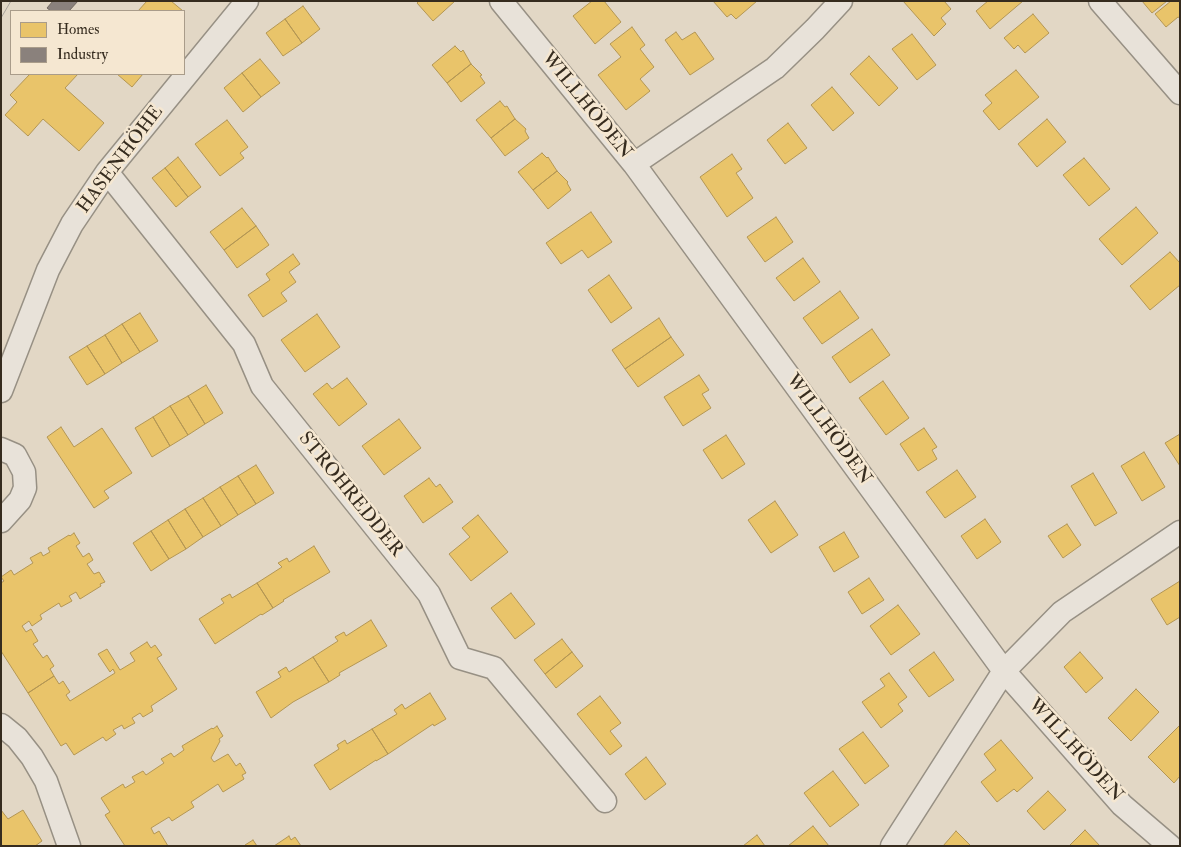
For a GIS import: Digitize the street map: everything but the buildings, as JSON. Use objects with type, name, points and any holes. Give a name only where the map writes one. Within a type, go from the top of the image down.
[{"type":"street","name":"HASENHÖHE","points":[[1,392],[48,270],[72,224],[107,172],[247,1]]},
{"type":"street","name":"WILLHÖDEN","points":[[501,1],[634,164],[1004,671],[1122,804],[1170,846]]},
{"type":"street","points":[[634,164],[774,68],[815,30],[842,1]]},
{"type":"street","points":[[1100,1],[1180,93]]},
{"type":"street","name":"STROHREDDER","points":[[107,172],[244,344],[262,386],[429,594],[460,658],[494,668],[605,801]]},
{"type":"street","points":[[1,449],[15,455],[24,472],[25,488],[20,500],[1,521]]},
{"type":"street","points":[[892,846],[1004,671],[1062,612],[1180,532]]},
{"type":"street","points":[[1,725],[27,750],[46,781],[69,846]]},
{"type":"tram line","points":[[1,18],[11,1]]}]
